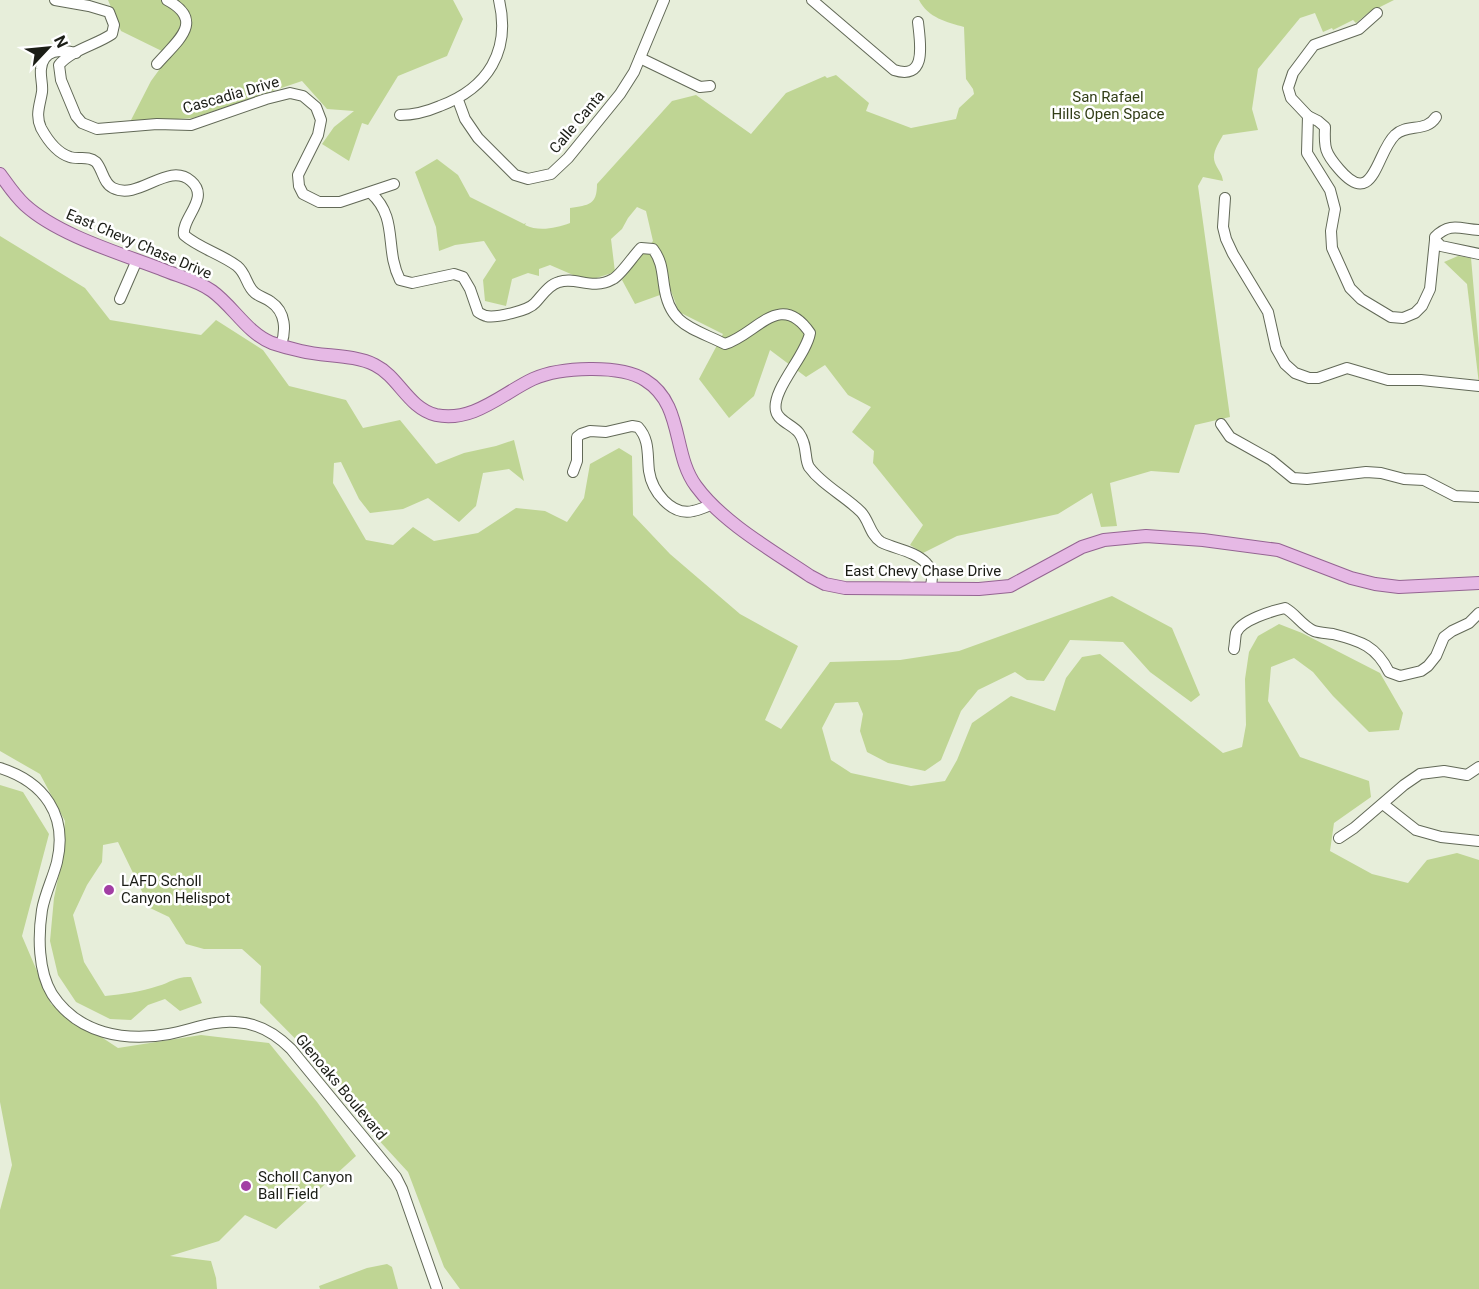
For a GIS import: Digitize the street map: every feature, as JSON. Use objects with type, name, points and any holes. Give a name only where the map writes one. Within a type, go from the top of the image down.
[{"type":"main road","name":"East Chevy Chase Drive","points":[[0,174],[25,205],[64,231],[211,290],[263,339],[302,351],[376,365],[387,373],[412,402],[436,415],[474,412],[533,379],[550,374],[609,369],[625,372],[645,380],[660,393],[670,407],[688,474],[711,505],[810,576],[825,584],[845,588],[979,589],[1010,586],[1082,547],[1104,540],[1146,536],[1203,540],[1278,550],[1351,578],[1375,584],[1399,587],[1479,583]]},
{"type":"street","name":"Cascadia Drive","points":[[55,0],[109,12],[114,25],[112,34],[99,43],[64,58],[59,65],[61,80],[76,116],[82,123],[97,129],[157,124],[191,125],[266,99],[290,93],[303,96],[316,107],[321,120],[318,135],[298,176],[303,194],[319,202],[340,202],[371,193]]},
{"type":"street","points":[[157,64],[184,31],[187,22],[183,10],[167,0]]},
{"type":"street","points":[[400,115],[417,115],[458,100],[489,73],[502,38],[499,0]]},
{"type":"street","name":"Calle Canta","points":[[458,100],[465,119],[478,138],[515,175],[528,179],[550,174],[568,158],[620,94],[640,58],[664,0]]},
{"type":"street","points":[[812,0],[894,70],[905,73],[912,71],[918,64],[921,50],[918,22]]},
{"type":"street","points":[[1377,13],[1359,29],[1314,45],[1293,73],[1288,88],[1291,98],[1308,116],[1325,127],[1325,152],[1347,179],[1356,184],[1364,183],[1373,176],[1393,136],[1402,129],[1428,125],[1436,117]]},
{"type":"street","points":[[76,53],[61,49],[50,53],[40,70],[42,87],[38,115],[40,127],[54,147],[70,157],[90,158],[97,163],[110,187],[120,191],[131,191],[171,175],[184,177],[192,182],[196,188],[197,202],[183,230],[184,235],[234,264],[244,272],[252,291],[277,308],[284,324],[281,345]]},
{"type":"street","points":[[640,58],[700,87],[710,86]]},
{"type":"street","points":[[1308,116],[1307,153],[1330,190],[1335,208],[1331,231],[1332,248],[1350,288],[1360,299],[1391,317],[1403,318],[1415,313],[1422,306],[1430,289],[1435,237],[1444,229],[1452,227],[1479,230]]},
{"type":"street","points":[[394,184],[371,193],[384,208],[388,218],[393,267],[400,280],[412,283],[454,274],[463,277],[471,289],[478,312],[486,316],[517,312],[533,305],[545,291],[559,281],[575,281],[588,285],[616,278],[641,248],[653,249],[660,259],[669,311],[683,324],[725,344],[736,341],[763,319],[778,315],[791,316],[803,323],[810,333],[808,344],[786,377],[776,404],[776,413],[800,434],[806,447],[808,465],[818,477],[863,514],[879,541],[925,561],[931,568],[933,581],[930,588]]},
{"type":"street","points":[[1226,198],[1223,227],[1226,239],[1268,312],[1276,348],[1285,364],[1295,373],[1309,378],[1318,378],[1347,368],[1388,380],[1421,380],[1479,386]]},
{"type":"street","points":[[1435,240],[1441,246],[1479,254]]},
{"type":"street","points":[[120,299],[137,260]]},
{"type":"street","points":[[1221,424],[1230,437],[1272,460],[1293,478],[1307,479],[1366,472],[1381,473],[1404,479],[1424,480],[1455,496],[1479,497]]},
{"type":"street","points":[[573,472],[577,461],[577,437],[581,434],[590,431],[606,432],[632,426],[638,427],[646,442],[649,474],[664,501],[671,508],[691,512],[711,505]]},
{"type":"street","points":[[1234,649],[1236,633],[1242,624],[1270,611],[1285,608],[1314,631],[1351,639],[1366,645],[1377,652],[1389,672],[1400,676],[1421,671],[1428,666],[1436,656],[1444,637],[1452,630],[1468,623],[1479,613]]},
{"type":"street","points":[[1339,838],[1420,774],[1444,771],[1467,775],[1479,767]]},
{"type":"street","name":"Glenoaks Boulevard","points":[[0,768],[23,777],[39,789],[50,805],[59,830],[60,843],[57,862],[43,908],[40,944],[44,976],[51,992],[63,1008],[75,1020],[89,1027],[120,1036],[153,1036],[229,1022],[251,1024],[279,1037],[299,1058],[396,1177],[437,1289]]},
{"type":"street","points":[[1383,804],[1416,830],[1441,837],[1479,841]]},
{"type":"green space","points":[[108,0],[453,0],[463,19],[447,56],[398,76],[368,125],[362,123],[349,161],[322,144],[334,127],[354,111],[327,109],[302,81],[193,118],[130,122],[151,81],[170,55],[121,31]]},
{"type":"green space","name":"San Rafael Hills Open Space","points":[[919,0],[1394,0],[1368,13],[1356,23],[1353,20],[1333,30],[1332,28],[1323,32],[1315,13],[1300,18],[1258,69],[1252,109],[1258,130],[1223,135],[1214,159],[1223,181],[1203,177],[1198,186],[1230,417],[1195,425],[1179,473],[1151,471],[1110,483],[1117,526],[1101,527],[1092,493],[1058,514],[957,536],[923,553],[910,545],[923,525],[873,463],[874,451],[852,432],[871,407],[848,395],[825,365],[806,377],[770,350],[754,396],[729,418],[699,379],[723,334],[679,312],[671,291],[635,304],[622,280],[653,241],[646,211],[637,207],[622,229],[611,239],[615,272],[587,281],[550,265],[539,269],[539,276],[528,273],[512,279],[506,306],[485,301],[483,280],[496,260],[484,241],[455,245],[439,251],[436,227],[415,172],[437,159],[458,175],[470,197],[530,227],[548,228],[570,223],[570,208],[591,203],[597,191],[597,184],[672,101],[696,95],[751,134],[786,93],[825,76],[827,78],[836,75],[869,103],[866,111],[911,128],[956,119],[959,108],[974,94],[966,79],[964,27],[933,15]]},
{"type":"green space","points":[[0,236],[85,288],[110,320],[201,335],[216,320],[263,350],[289,386],[346,400],[363,428],[400,420],[436,464],[464,453],[514,440],[524,481],[509,469],[483,473],[476,506],[459,522],[428,498],[403,509],[370,513],[359,499],[341,462],[334,463],[333,483],[366,540],[393,545],[413,527],[434,541],[478,533],[516,508],[545,511],[567,522],[584,498],[590,464],[619,448],[632,456],[633,515],[670,554],[740,614],[798,646],[765,720],[781,729],[830,662],[900,660],[959,651],[1112,596],[1172,628],[1200,695],[1191,702],[1150,672],[1123,642],[1070,640],[1044,681],[1027,680],[1015,672],[978,690],[961,711],[941,760],[925,771],[888,763],[867,752],[860,731],[863,714],[858,702],[835,703],[822,728],[831,760],[851,773],[911,786],[945,781],[957,760],[972,723],[1011,696],[1055,711],[1066,678],[1082,657],[1100,654],[1223,753],[1242,747],[1246,725],[1245,679],[1249,652],[1258,636],[1279,624],[1302,633],[1380,673],[1403,713],[1399,730],[1369,732],[1313,672],[1294,658],[1271,667],[1268,701],[1300,757],[1369,781],[1371,797],[1334,823],[1330,851],[1372,874],[1408,883],[1427,860],[1457,853],[1479,860],[1479,1289],[460,1289],[444,1267],[408,1172],[374,1135],[341,1085],[260,1003],[261,966],[242,949],[204,949],[186,944],[169,917],[150,908],[118,842],[103,845],[102,862],[87,885],[73,915],[84,962],[105,996],[139,991],[178,978],[191,977],[202,1003],[180,1011],[165,999],[148,1005],[131,1020],[110,1019],[76,1002],[58,975],[50,941],[65,821],[40,774],[0,751]]},
{"type":"green space","points":[[1458,256],[1471,258],[1479,349],[1479,384],[1467,284],[1444,262]]},
{"type":"green space","points":[[0,785],[23,792],[49,834],[22,936],[51,1004],[118,1048],[201,1035],[269,1043],[317,1102],[356,1156],[276,1229],[245,1215],[219,1241],[170,1256],[211,1261],[217,1289],[0,1289],[0,1210],[12,1165],[0,1102]]},
{"type":"green space","points":[[387,1264],[392,1267],[398,1289],[320,1289],[319,1286],[367,1268]]},
{"type":"place","name":"LAFD Scholl Canyon Helispot","points":[[109,890]]},
{"type":"place","name":"Scholl Canyon Ball Field","points":[[246,1186]]}]
